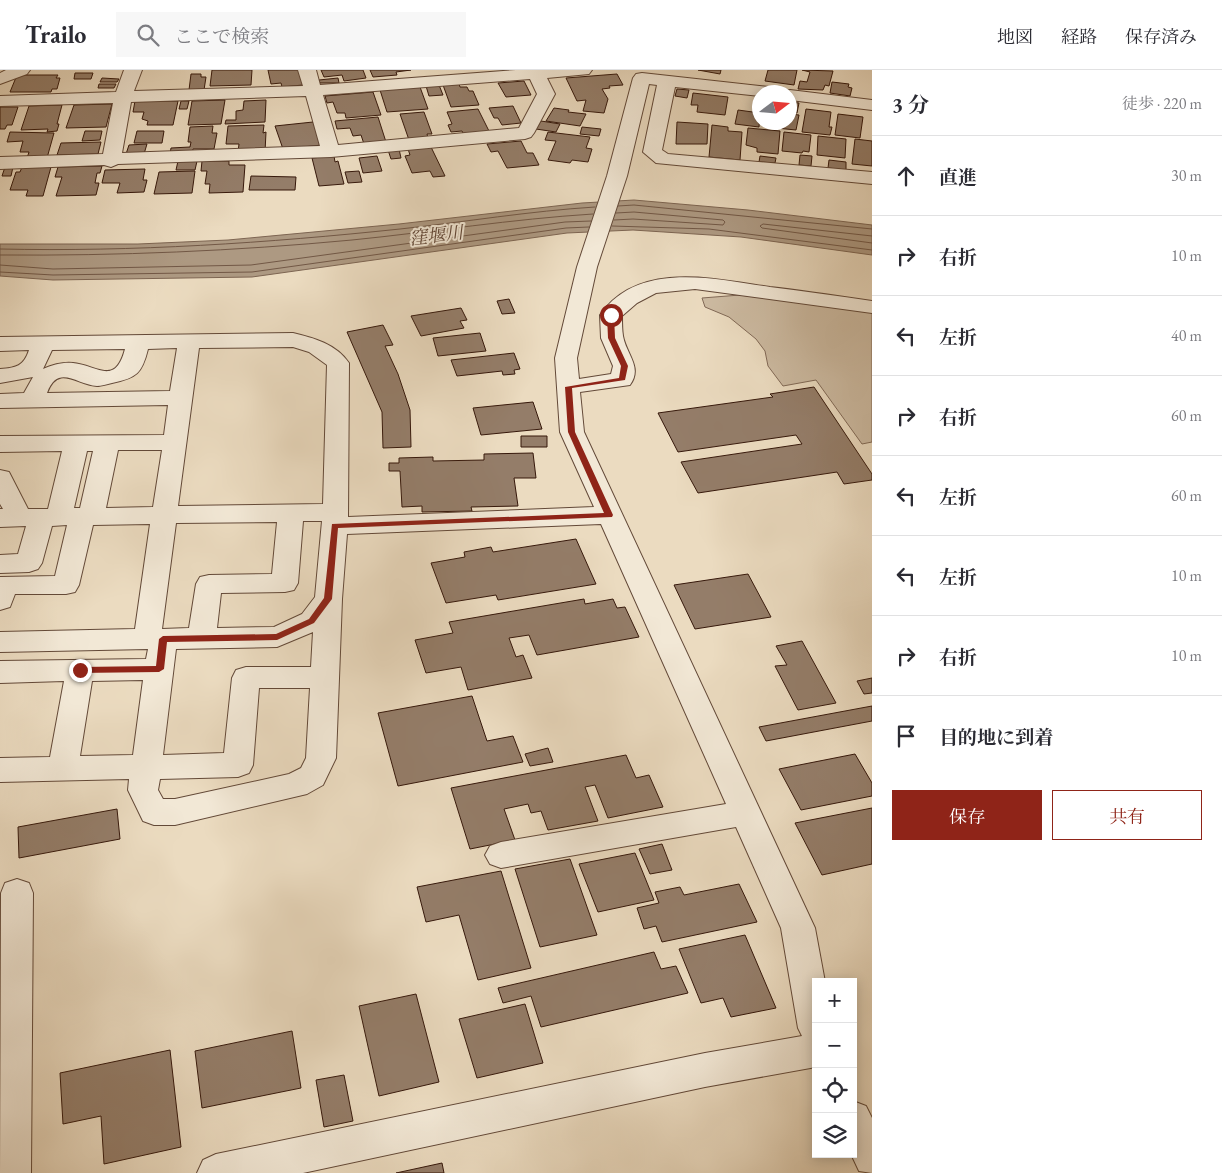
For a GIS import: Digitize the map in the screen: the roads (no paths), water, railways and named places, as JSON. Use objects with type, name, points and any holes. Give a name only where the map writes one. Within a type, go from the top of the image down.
[{"type":"street","points":[[0,79],[21,70]]},
{"type":"street","points":[[111,161],[123,98],[133,70]]},
{"type":"street","points":[[307,70],[331,151]]},
{"type":"street","points":[[0,101],[312,91],[431,76],[583,70]]},
{"type":"street","points":[[0,163],[111,161],[331,151],[525,133],[546,94],[535,72]]},
{"type":"street","points":[[752,87],[667,81],[634,74],[616,176],[587,267],[566,358],[572,432],[798,928],[815,1023]]},
{"type":"street","points":[[667,81],[652,152],[663,159],[872,178]]},
{"type":"street","points":[[797,96],[872,105]]},
{"type":"street","points":[[568,387],[622,380],[624,366],[612,338],[611,315],[625,300],[649,288],[671,283],[695,283],[872,307]]},
{"type":"street","points":[[0,344],[293,340],[312,344],[326,352],[338,363],[335,519],[328,599],[321,758],[312,776],[296,785],[175,812],[154,812],[143,790],[159,669],[155,639],[165,515],[189,342]]},
{"type":"street","points":[[33,401],[38,384],[46,376],[58,371],[73,370],[97,379],[122,374],[132,366],[138,342]]},
{"type":"street","points":[[0,376],[14,376],[28,371],[38,362],[42,344]]},
{"type":"street","points":[[0,401],[181,398]]},
{"type":"street","points":[[0,444],[175,442]]},
{"type":"street","points":[[49,517],[107,443]]},
{"type":"street","points":[[0,564],[29,563],[49,517],[76,444]]},
{"type":"street","points":[[0,478],[49,517],[66,585],[4,585],[0,600]]},
{"type":"street","points":[[49,517],[291,512],[335,519],[609,515]]},
{"type":"street","points":[[202,638],[210,584],[285,583],[291,512]]},
{"type":"street","points":[[0,642],[277,637],[312,621],[328,599]]},
{"type":"street","points":[[0,672],[159,669]]},
{"type":"street","points":[[63,769],[80,670]]},
{"type":"street","points":[[0,770],[238,765],[246,678],[324,677]]},
{"type":"street","points":[[501,856],[745,812]]},
{"type":"street","points":[[12,1173],[17,893]]},
{"type":"street","points":[[216,1173],[695,1072],[812,1051]]},
{"type":"street","points":[[857,1127],[872,1158]]},
{"type":"water","name":"窪堰川","points":[[634,200],[748,210],[872,225],[872,255],[741,237],[633,230],[567,233],[252,277],[53,280],[0,276],[0,244],[138,244],[228,240],[399,224],[582,203]]}]
